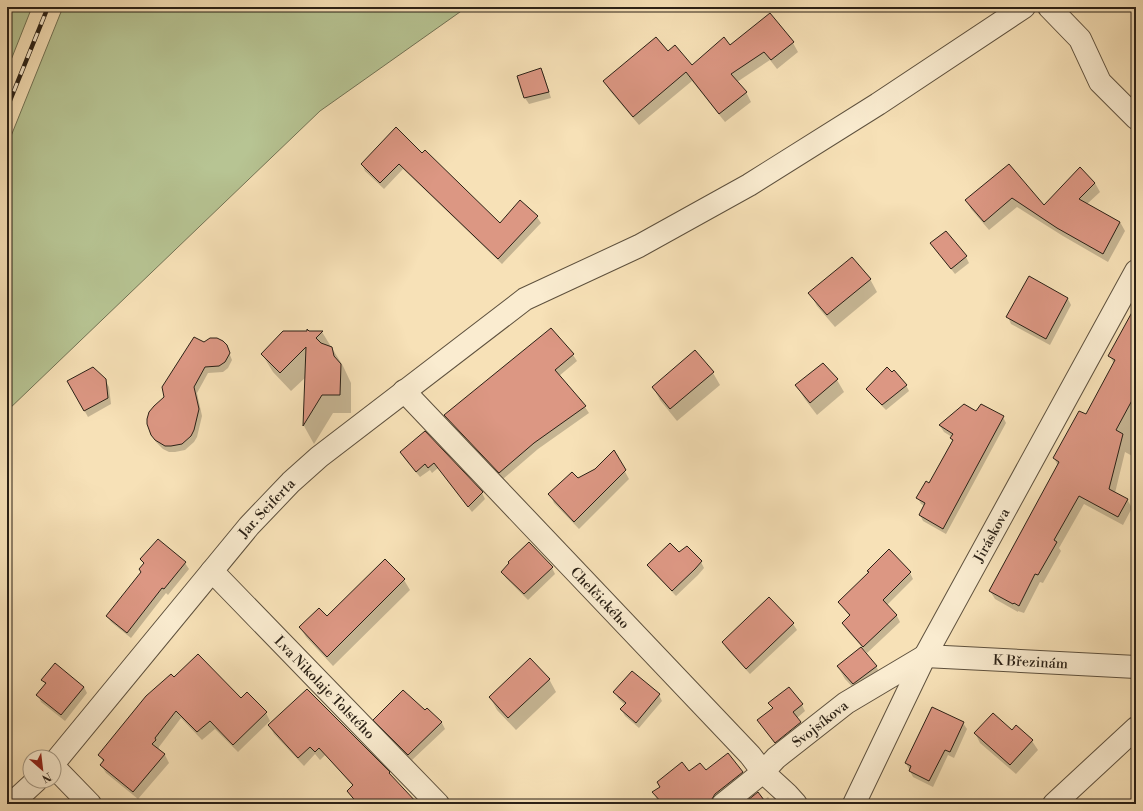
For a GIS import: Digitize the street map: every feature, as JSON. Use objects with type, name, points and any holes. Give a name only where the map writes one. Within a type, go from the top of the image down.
[{"type":"street","name":"Jar. Seiferta","points":[[62,753],[249,526],[291,482],[319,457],[404,391],[525,299],[638,246],[749,185],[878,104],[1024,7]]},
{"type":"street","points":[[1049,7],[1080,39],[1100,82],[1136,118]]},
{"type":"street","name":"Jiráskova","points":[[854,804],[925,656],[1136,271]]},
{"type":"street","name":"Chelčického","points":[[404,391],[739,744],[763,772],[796,804]]},
{"type":"street","name":"Lva Nikolaje Tolstého","points":[[212,571],[438,804]]},
{"type":"street","name":"K Březinám","points":[[925,656],[1136,667]]},
{"type":"street","name":"Svojsíkova","points":[[723,804],[763,772],[776,758],[846,703],[925,656]]},
{"type":"street","points":[[1054,804],[1136,728]]},
{"type":"street","points":[[62,775],[90,804]]},
{"type":"street","points":[[11,804],[27,789]]},
{"type":"green space","points":[[7,7],[32,7],[7,70]]},
{"type":"green space","points":[[63,7],[467,7],[320,111],[7,411],[7,146]]},
{"type":"building","points":[[770,13],[794,42],[771,60],[764,52],[731,74],[747,92],[719,114],[686,72],[633,117],[603,81],[656,37],[668,51],[675,45],[692,65],[724,37],[730,45]]},
{"type":"building","points":[[541,68],[549,92],[524,98],[517,76]]},
{"type":"building","points":[[396,127],[422,153],[425,150],[500,223],[520,200],[538,216],[498,259],[399,164],[380,183],[361,164]]},
{"type":"building","points":[[1009,164],[1044,205],[1080,167],[1095,183],[1079,199],[1120,222],[1103,254],[1057,228],[1012,198],[984,222],[965,200]]},
{"type":"building","points":[[946,231],[967,256],[951,269],[930,243]]},
{"type":"building","points":[[852,257],[871,279],[827,315],[808,293]]},
{"type":"building","points":[[1029,276],[1068,298],[1046,339],[1006,317]]},
{"type":"building","points":[[1136,305],[1136,393],[1116,430],[1123,434],[1109,489],[1128,499],[1118,517],[1079,496],[1054,540],[1057,542],[1038,575],[1035,574],[1019,606],[1014,603],[1013,604],[989,591],[1059,462],[1053,458],[1079,411],[1086,414],[1115,360],[1108,356]]},
{"type":"building","points":[[551,328],[574,354],[555,370],[586,406],[534,443],[499,473],[444,415]]},
{"type":"building","points":[[307,329],[309,331],[323,331],[316,338],[321,343],[332,347],[334,356],[341,364],[340,395],[322,395],[303,426],[306,347],[280,373],[261,354],[283,331],[307,331]]},
{"type":"building","points":[[194,337],[204,342],[210,338],[217,338],[227,345],[230,353],[225,362],[219,366],[205,367],[194,387],[199,409],[191,436],[182,444],[165,446],[155,440],[151,435],[147,424],[147,419],[149,412],[164,397],[162,387]]},
{"type":"building","points":[[695,350],[714,372],[670,409],[652,387]]},
{"type":"building","points":[[823,363],[838,379],[810,403],[795,385]]},
{"type":"building","points":[[93,367],[106,379],[108,398],[84,411],[67,381]]},
{"type":"building","points":[[887,367],[892,372],[894,370],[907,385],[882,405],[866,389]]},
{"type":"building","points":[[964,404],[976,411],[981,404],[1004,416],[943,529],[919,515],[925,503],[916,498],[926,481],[929,483],[953,440],[950,438],[953,434],[939,425]]},
{"type":"building","points":[[425,431],[483,492],[468,507],[434,463],[428,468],[425,464],[416,472],[400,452]]},
{"type":"building","points":[[614,450],[626,470],[574,522],[548,494],[572,472],[578,478],[595,469]]},
{"type":"building","points":[[158,539],[186,562],[164,589],[162,588],[127,633],[106,616],[141,572],[139,569],[144,563],[140,559]]},
{"type":"building","points":[[529,542],[553,567],[524,594],[501,572],[509,563],[508,562]]},
{"type":"building","points":[[670,543],[679,552],[687,546],[702,561],[672,591],[647,565]]},
{"type":"building","points":[[889,549],[911,572],[883,600],[897,615],[863,647],[842,623],[850,615],[838,602],[869,572],[867,571]]},
{"type":"building","points":[[385,559],[405,579],[327,657],[299,627],[319,608],[327,616]]},
{"type":"building","points":[[769,597],[794,623],[746,669],[722,642]]},
{"type":"building","points":[[861,647],[877,666],[853,684],[837,666]]},
{"type":"building","points":[[198,654],[241,698],[247,692],[267,712],[233,745],[210,721],[197,732],[176,711],[152,744],[165,754],[133,792],[100,765],[104,760],[98,755],[146,696],[171,674],[174,677]]},
{"type":"building","points":[[530,658],[550,679],[508,718],[489,697]]},
{"type":"building","points":[[55,663],[84,687],[61,715],[36,695],[46,683],[41,680]]},
{"type":"building","points":[[632,671],[660,694],[636,723],[620,709],[626,703],[613,692]]},
{"type":"building","points":[[789,687],[803,704],[793,712],[801,722],[775,743],[757,720],[773,708],[768,703]]},
{"type":"building","points":[[307,689],[390,772],[389,773],[418,804],[358,804],[347,791],[353,785],[319,748],[315,752],[310,747],[298,758],[268,725]]},
{"type":"building","points":[[403,690],[425,710],[427,708],[442,722],[408,755],[373,720]]},
{"type":"building","points":[[932,707],[964,722],[950,752],[945,750],[929,781],[909,771],[911,766],[905,763]]},
{"type":"building","points":[[993,713],[1012,730],[1016,725],[1033,740],[1010,765],[974,733]]},
{"type":"building","points":[[728,753],[743,772],[715,794],[711,804],[663,804],[652,792],[660,787],[657,782],[682,762],[689,771],[700,763],[706,770]]},
{"type":"building","points":[[758,792],[767,804],[743,804]]},
{"type":"railway","points":[[7,108],[48,7]]}]
